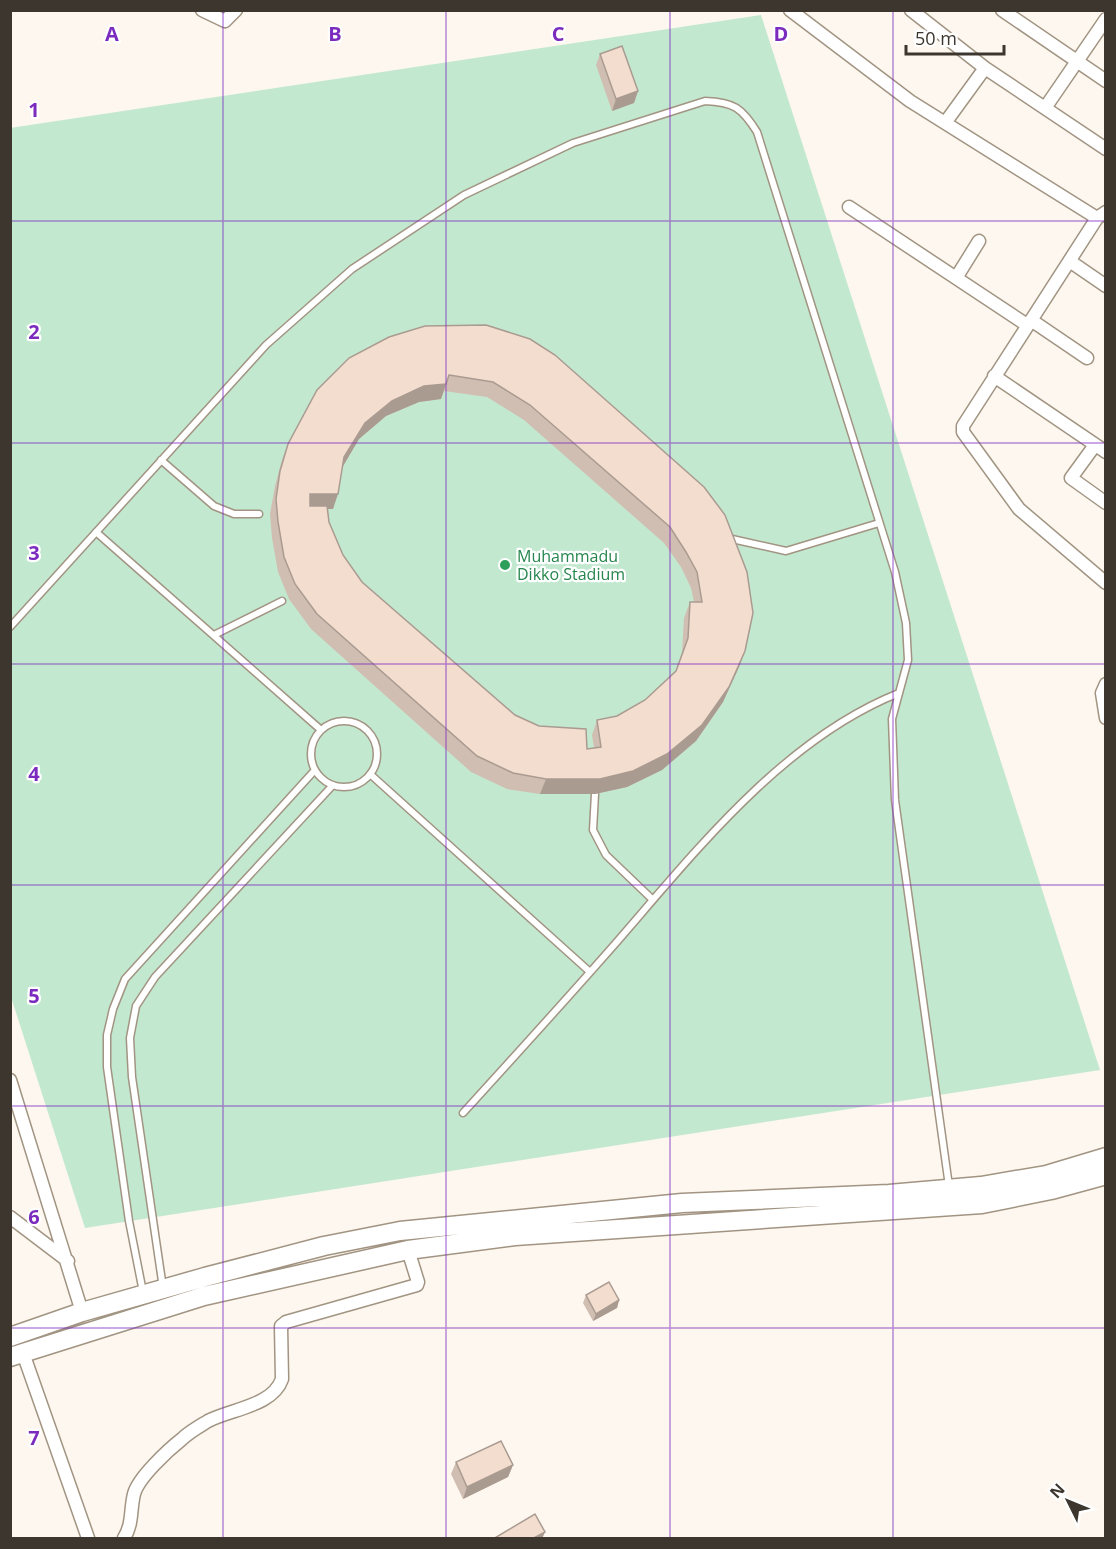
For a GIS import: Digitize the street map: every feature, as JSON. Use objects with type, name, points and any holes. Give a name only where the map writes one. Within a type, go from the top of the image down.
[{"type":"main road","points":[[10,1337],[143,1294],[324,1246],[400,1231],[682,1203],[889,1194],[950,1189],[1046,1175],[1106,1157]]},
{"type":"main road","points":[[17,1355],[204,1296],[408,1250],[515,1236],[982,1204],[1051,1191],[1106,1175]]},
{"type":"street","points":[[202,10],[225,21],[236,10]]},
{"type":"street","points":[[790,10],[910,101],[1101,215],[965,420],[963,432],[1019,509],[1106,583]]},
{"type":"street","points":[[911,10],[985,68],[1106,149]]},
{"type":"street","points":[[1002,10],[1106,81]]},
{"type":"street","points":[[1045,108],[1106,19]]},
{"type":"street","points":[[945,123],[985,68]]},
{"type":"street","points":[[849,207],[956,278],[1087,358]]},
{"type":"street","points":[[956,278],[979,241]]},
{"type":"street","points":[[1071,262],[1106,286]]},
{"type":"street","points":[[994,376],[1100,449],[1071,478],[1106,503]]},
{"type":"street","points":[[1106,684],[1102,693],[1106,718]]},
{"type":"street","points":[[10,1080],[68,1261],[72,1287],[82,1312]]},
{"type":"street","points":[[10,1217],[68,1261]]},
{"type":"street","points":[[124,1539],[130,1528],[134,1494],[138,1482],[182,1439],[209,1420],[274,1393],[279,1387],[282,1379],[281,1326],[286,1322],[417,1285],[408,1250]]},
{"type":"street","points":[[17,1355],[88,1539]]},
{"type":"lane","points":[[10,627],[266,345],[352,268],[464,195],[573,143],[705,101],[728,102],[746,115],[757,132],[879,523],[906,623],[908,660],[892,719],[895,800],[950,1189]]},
{"type":"lane","points":[[161,460],[214,506],[234,514],[259,514]]},
{"type":"lane","points":[[732,539],[786,551],[879,523]]},
{"type":"lane","points":[[96,532],[321,730]]},
{"type":"lane","points":[[214,635],[282,602]]},
{"type":"lane","points":[[464,1113],[722,821],[805,749],[871,705],[899,693]]},
{"type":"lane","points":[[344,721],[353,722],[368,730],[377,751],[370,774],[349,786],[333,785],[315,770],[311,753],[321,730],[336,722],[344,721]]},
{"type":"lane","points":[[143,1294],[129,1221],[107,1067],[106,1035],[113,1009],[125,979],[315,770]]},
{"type":"lane","points":[[370,774],[590,972]]},
{"type":"lane","points":[[163,1289],[132,1077],[130,1038],[136,1006],[155,977],[333,785]]},
{"type":"lane","points":[[595,794],[593,830],[606,855],[653,900]]},
{"type":"green space","points":[[761,15],[1100,1070],[85,1228],[11,997],[10,128]]},
{"type":"building","points":[[622,46],[638,91],[616,99],[600,54]]},
{"type":"building","points":[[486,325],[530,339],[555,355],[704,487],[725,515],[747,572],[753,613],[745,651],[729,687],[702,725],[667,754],[633,771],[600,779],[546,779],[513,773],[477,756],[317,614],[295,584],[284,557],[276,499],[280,471],[288,444],[317,390],[349,358],[389,337],[425,326]],"holes":[[[449,375],[493,382],[530,405],[670,527],[697,572],[702,602],[690,602],[688,638],[676,671],[645,700],[617,716],[597,720],[601,747],[587,749],[586,729],[539,726],[515,715],[362,582],[343,555],[329,522],[327,506],[310,506],[310,494],[338,494],[344,457],[365,423],[392,401],[424,386],[446,384]]]},
{"type":"building","points":[[609,1282],[619,1300],[596,1314],[586,1295]]},
{"type":"building","points":[[501,1441],[513,1465],[467,1487],[456,1462]]},
{"type":"building","points":[[535,1514],[545,1532],[532,1539],[493,1539]]},
{"type":"place","name":"Muhammadu Dikko Stadium","points":[[505,565]]}]
